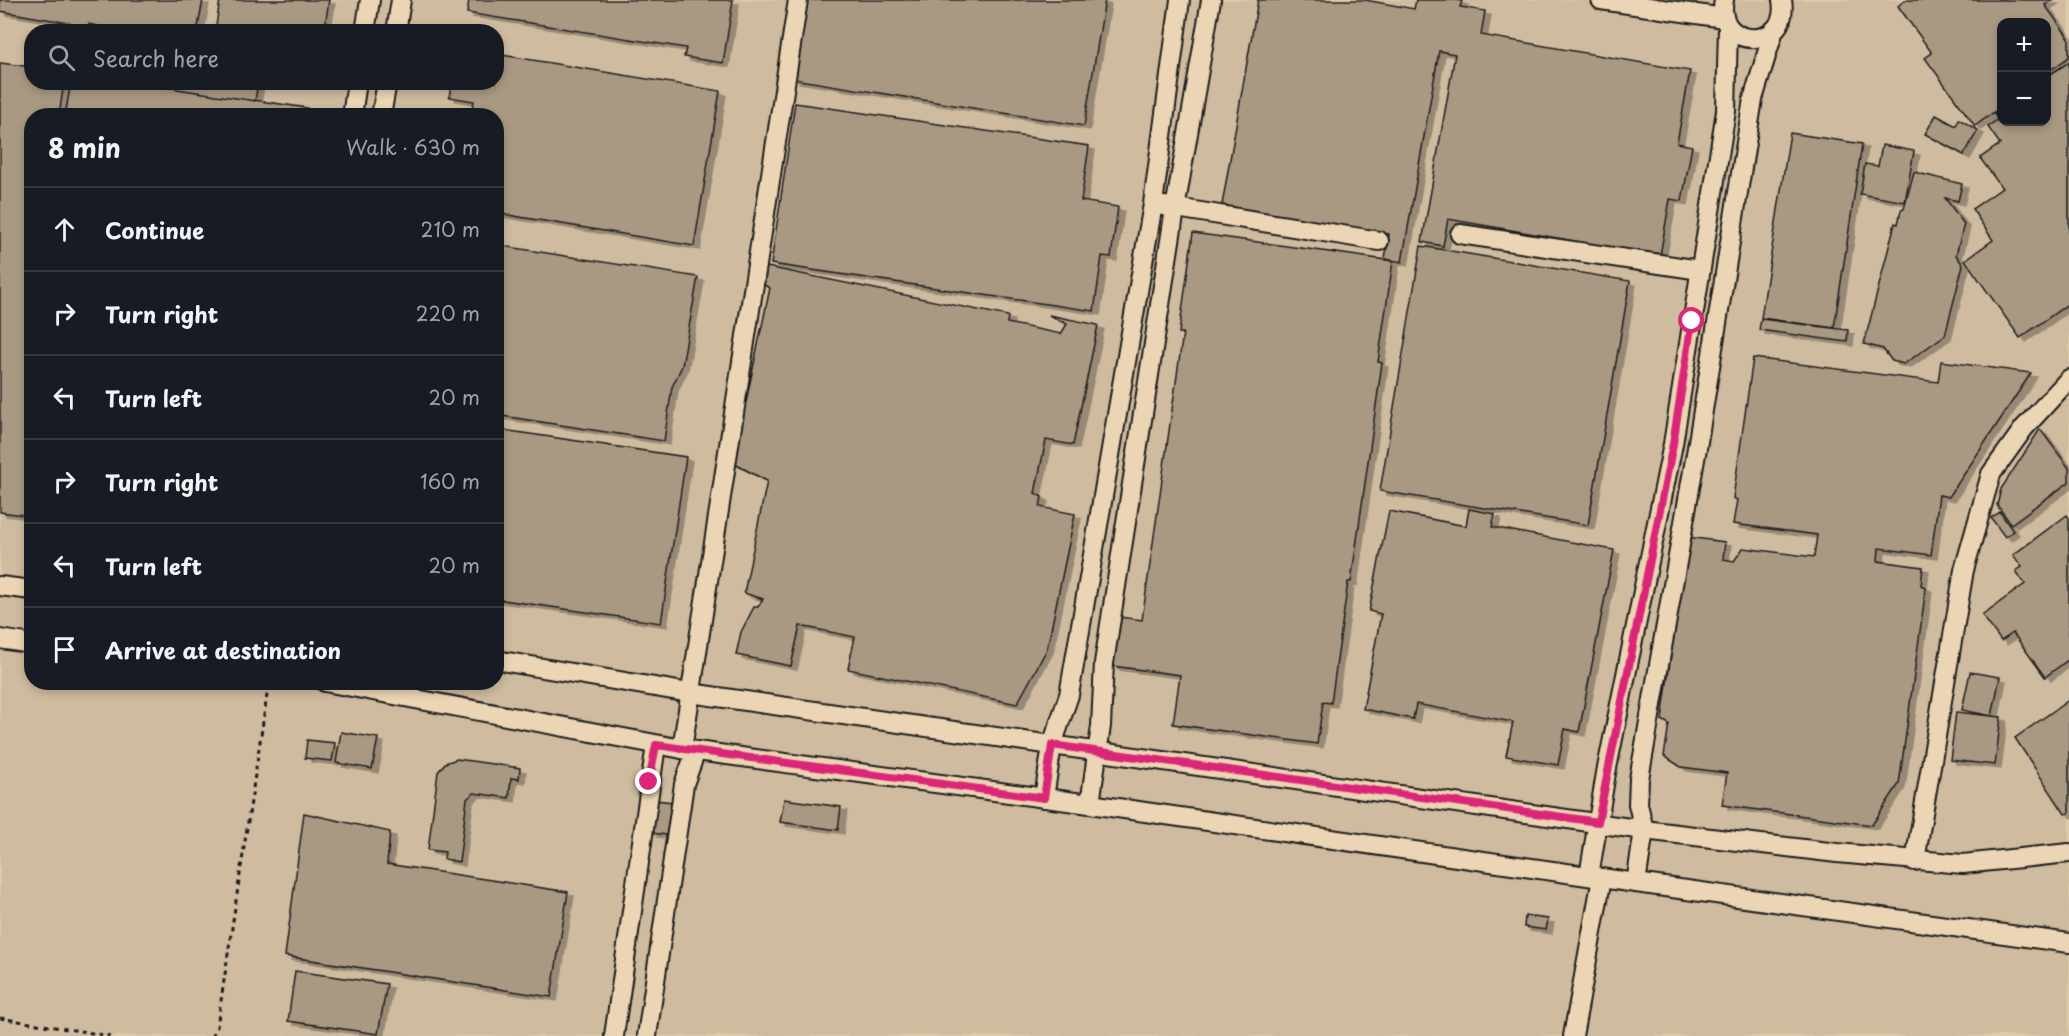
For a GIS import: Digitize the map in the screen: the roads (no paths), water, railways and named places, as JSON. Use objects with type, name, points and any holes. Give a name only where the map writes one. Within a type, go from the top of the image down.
[{"type":"street","points":[[366,24],[370,0]]},
{"type":"street","points":[[397,24],[401,0]]},
{"type":"street","points":[[647,1036],[689,750],[690,693],[798,0]]},
{"type":"street","points":[[1044,798],[1052,745],[1069,695],[1153,204],[1180,0]]},
{"type":"street","points":[[1090,804],[1101,726],[1104,663],[1211,0]]},
{"type":"street","points":[[1602,0],[1725,15]]},
{"type":"street","points":[[1725,15],[1733,32],[1746,38],[1756,39],[1766,36],[1781,22],[1782,0]]},
{"type":"street","points":[[1573,1036],[1596,877],[1598,822],[1673,444],[1726,111],[1725,15]]},
{"type":"street","points":[[1636,883],[1644,830],[1638,804],[1639,779],[1697,448],[1753,99],[1774,30]]},
{"type":"street","points":[[353,108],[356,90]]},
{"type":"street","points":[[382,108],[386,90]]},
{"type":"street","points":[[1153,204],[1379,242]]},
{"type":"street","points":[[1460,234],[1701,270]]},
{"type":"street","points":[[1692,321],[1717,323]]},
{"type":"street","points":[[1916,861],[1964,570],[1991,474],[2024,428],[2069,379]]},
{"type":"street","points":[[1673,444],[1697,448]]},
{"type":"street","points":[[0,586],[24,589]]},
{"type":"street","points":[[0,639],[24,643]]},
{"type":"street","points":[[504,661],[690,693],[1097,752],[1644,830],[1836,854],[1963,864],[2069,853]]},
{"type":"street","points":[[367,690],[689,750],[1090,804],[2069,943]]},
{"type":"street","points":[[614,1036],[656,745]]}]
